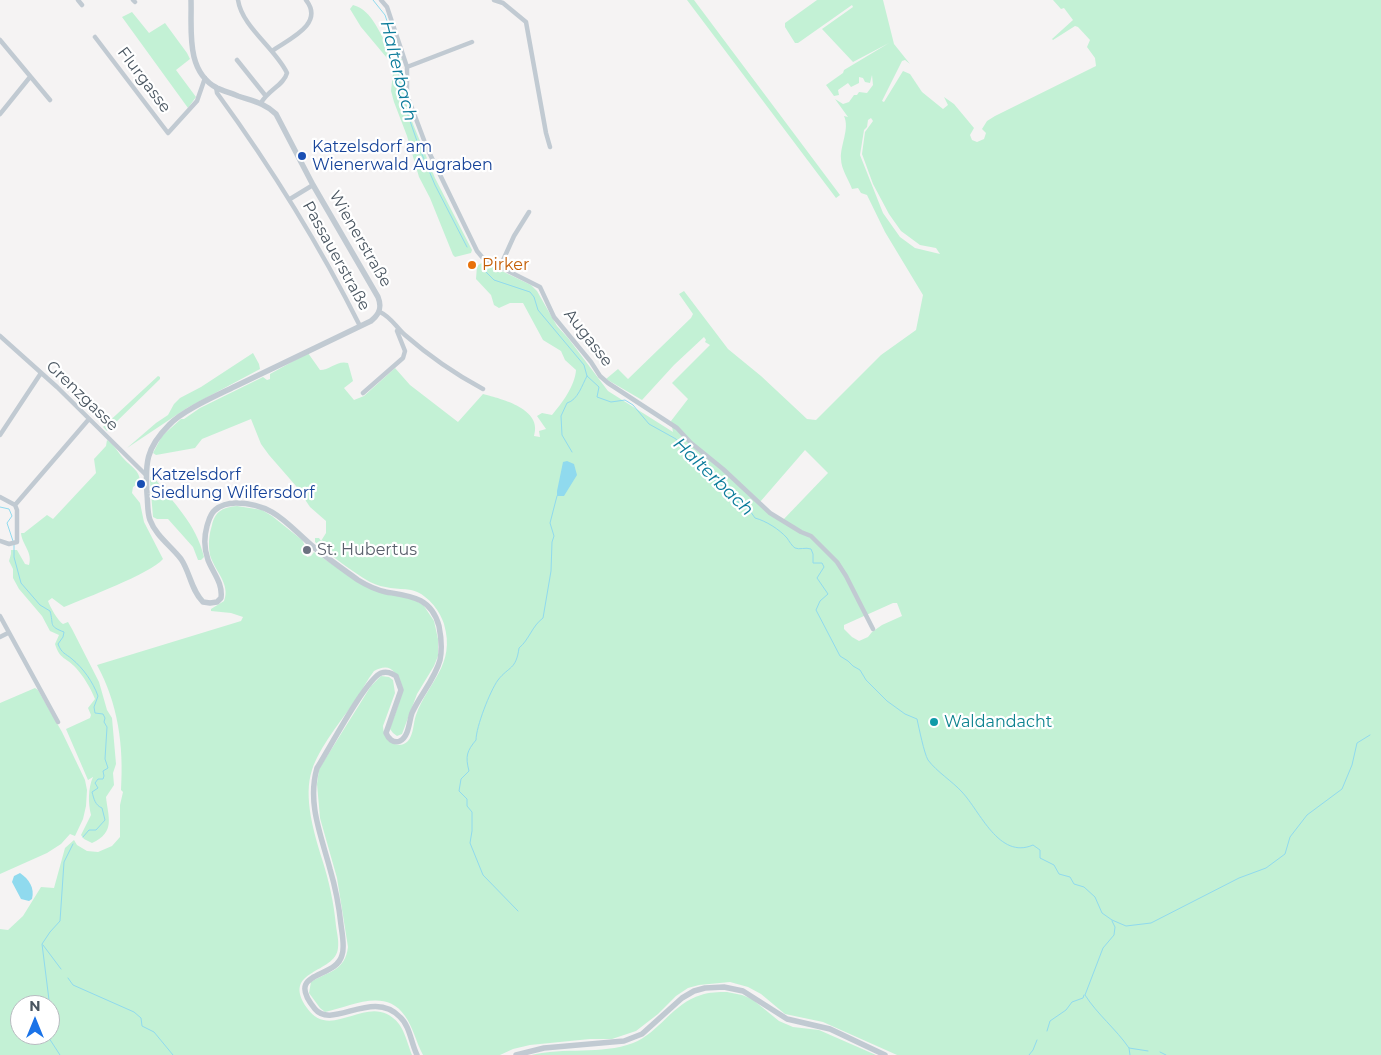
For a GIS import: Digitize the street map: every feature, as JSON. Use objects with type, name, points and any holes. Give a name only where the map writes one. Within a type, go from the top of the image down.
[{"type":"street","points":[[78,0],[82,4]]},
{"type":"street","name":"Wienerstraße","points":[[190,0],[192,49],[196,64],[205,78],[216,87],[261,103],[276,114],[313,185],[378,297],[380,312],[375,318],[360,326],[220,394],[179,416],[170,423],[148,457],[146,475],[150,522],[157,534],[185,564],[197,596],[203,602],[216,602],[221,598],[222,593],[221,586],[205,551],[206,529],[210,516],[220,506],[245,503],[263,507],[272,512],[314,548],[364,584],[384,592],[411,595],[426,605],[434,616],[439,626],[439,662],[411,715],[405,735],[401,740],[394,742],[388,738],[386,733],[401,690],[396,676],[390,673],[383,673],[376,677],[365,690],[317,768],[314,780],[315,814],[318,833],[335,890],[341,923],[343,954],[340,961],[334,966],[309,979],[305,991],[320,1014],[337,1015],[354,1009],[372,1006],[382,1006],[393,1012],[401,1017],[417,1055]]},
{"type":"street","points":[[238,0],[240,10],[245,18],[287,73],[285,79],[266,95],[261,103]]},
{"type":"street","points":[[272,51],[306,27],[311,21],[312,9],[306,0]]},
{"type":"street","name":"Augasse","points":[[381,0],[387,8],[408,67],[407,95],[427,148],[477,251],[482,257],[500,268],[540,287],[554,317],[591,362],[600,376],[608,383],[677,428],[691,443],[723,469],[770,513],[811,536],[837,562],[873,629]]},
{"type":"street","points":[[494,0],[503,3],[526,22],[550,147]]},
{"type":"street","name":"Flurgasse","points":[[95,37],[168,133],[194,106],[200,96],[205,78]]},
{"type":"street","points":[[0,40],[50,100]]},
{"type":"street","points":[[408,67],[472,42]]},
{"type":"street","points":[[237,60],[266,95]]},
{"type":"street","points":[[0,114],[30,77]]},
{"type":"street","name":"Passauerstraße","points":[[216,87],[217,93],[290,199],[335,275],[360,326]]},
{"type":"street","name":"Passauerstraße","points":[[290,199],[313,185]]},
{"type":"street","points":[[500,268],[514,236],[529,212]]},
{"type":"street","points":[[380,312],[388,316],[398,329],[459,376],[482,389]]},
{"type":"street","points":[[363,393],[403,358],[405,351],[396,332],[398,329]]},
{"type":"street","name":"Grenzgasse","points":[[0,336],[146,475]]},
{"type":"street","points":[[0,435],[41,373]]},
{"type":"street","points":[[15,505],[89,419]]},
{"type":"street","points":[[0,497],[15,505],[17,510],[17,542],[9,544],[0,541]]},
{"type":"street","points":[[0,616],[58,722]]},
{"type":"street","points":[[0,637],[8,633]]},
{"type":"street","points":[[516,1055],[544,1048],[624,1041],[642,1034],[682,998],[694,991],[705,988],[724,987],[744,991],[787,1019],[830,1029],[885,1055]]},
{"type":"green space","points":[[687,0],[694,0],[840,195],[836,198]]},
{"type":"green space","points":[[817,0],[883,0],[894,44],[910,64],[905,60],[902,61],[882,101],[884,102],[903,71],[910,74],[922,92],[943,109],[948,105],[944,97],[954,104],[974,128],[970,135],[972,140],[977,142],[984,139],[986,133],[982,129],[987,121],[1096,66],[1095,58],[1087,47],[1090,40],[1078,27],[1075,26],[1052,39],[1073,20],[1064,8],[1061,9],[1053,0],[1381,0],[1381,1055],[897,1055],[823,1022],[785,1014],[761,994],[748,987],[730,982],[688,988],[636,1031],[612,1039],[590,1039],[530,1045],[513,1049],[500,1055],[423,1055],[408,1020],[397,1007],[388,1002],[367,1001],[325,1012],[309,993],[311,982],[340,966],[348,947],[337,878],[320,818],[317,784],[319,769],[371,686],[381,676],[389,677],[393,680],[395,693],[383,726],[386,736],[388,740],[400,745],[408,741],[421,703],[444,662],[447,638],[444,624],[436,608],[427,598],[411,590],[385,587],[370,582],[315,542],[315,538],[319,538],[321,541],[326,533],[326,521],[310,507],[296,486],[269,455],[261,444],[251,419],[202,439],[195,448],[156,455],[153,453],[162,436],[181,419],[263,377],[267,380],[270,379],[270,374],[308,353],[320,370],[344,362],[348,363],[353,381],[344,388],[354,400],[364,396],[395,368],[410,385],[458,422],[483,394],[510,402],[527,412],[535,427],[534,436],[540,437],[539,431],[546,429],[537,416],[542,413],[552,415],[571,388],[576,370],[565,360],[561,351],[543,340],[523,303],[510,303],[499,308],[494,305],[491,295],[476,279],[477,266],[483,262],[531,285],[537,291],[557,326],[608,391],[673,432],[671,421],[688,399],[672,383],[710,345],[705,342],[704,337],[674,365],[642,400],[606,379],[618,369],[628,379],[691,318],[693,314],[679,294],[684,291],[728,349],[761,376],[807,419],[816,420],[881,355],[916,330],[923,295],[885,232],[867,195],[861,193],[858,188],[852,189],[841,163],[846,126],[844,116],[848,117],[835,99],[843,104],[849,102],[859,92],[867,93],[873,85],[872,75],[870,83],[865,82],[863,78],[859,77],[859,83],[851,87],[848,83],[838,90],[839,95],[834,96],[826,85],[843,73],[844,70],[889,43],[853,62],[822,29],[853,7],[852,5],[798,43],[795,43],[785,27],[785,23]],"holes":[[[871,118],[873,121],[865,132],[862,154],[873,184],[889,214],[901,231],[920,245],[936,248],[940,254],[915,248],[900,237],[883,213],[860,155],[864,130],[867,127],[868,120]],[[805,450],[828,473],[782,521],[760,502]],[[893,603],[897,603],[902,616],[882,625],[868,637],[859,641],[844,629],[844,625]]]},
{"type":"green space","points":[[353,5],[366,12],[391,51],[398,52],[402,60],[402,87],[411,119],[435,178],[472,250],[471,253],[455,257],[453,255],[430,198],[419,177],[407,136],[394,102],[391,91],[392,64],[361,27],[350,9]]},
{"type":"green space","points":[[132,12],[149,33],[165,23],[187,53],[190,59],[176,70],[196,97],[188,108],[122,17]]},
{"type":"green space","points":[[253,353],[260,369],[187,408],[127,448],[168,415],[180,398],[201,387]]},
{"type":"green space","points":[[158,376],[160,379],[107,431],[103,427]]},
{"type":"green space","points":[[107,440],[140,478],[140,482],[133,487],[132,493],[140,503],[144,522],[163,559],[145,572],[64,607],[52,598],[48,601],[59,620],[63,624],[68,622],[72,629],[99,682],[107,710],[112,718],[116,764],[113,773],[114,785],[106,797],[109,823],[105,834],[92,843],[81,835],[91,815],[89,796],[93,777],[88,780],[66,729],[90,718],[91,715],[88,708],[95,699],[79,671],[59,653],[55,644],[59,635],[50,631],[42,616],[19,589],[13,578],[13,569],[9,561],[11,550],[17,550],[25,564],[29,565],[30,556],[21,533],[24,533],[47,515],[53,519],[96,473],[94,459],[106,446]]},
{"type":"green space","points":[[153,476],[190,524],[204,557],[201,560],[198,560],[193,547],[168,519],[153,517],[150,477]]},
{"type":"green space","points":[[237,506],[262,510],[302,540],[307,557],[311,556],[314,552],[363,585],[414,599],[424,606],[434,621],[438,639],[438,656],[417,694],[402,734],[397,736],[390,729],[400,700],[401,686],[399,679],[390,669],[380,668],[371,674],[356,700],[320,752],[312,770],[309,792],[313,827],[333,900],[338,948],[335,956],[329,963],[304,979],[300,986],[300,995],[307,1008],[317,1018],[328,1021],[376,1011],[388,1014],[401,1027],[412,1055],[0,1055],[0,929],[8,930],[23,916],[41,887],[54,888],[65,848],[74,840],[77,845],[87,851],[98,852],[112,846],[120,837],[120,805],[123,792],[121,790],[122,774],[118,725],[110,694],[97,665],[241,621],[243,617],[231,613],[211,611],[211,609],[224,601],[226,595],[224,583],[210,555],[209,543],[213,520],[224,509]]},
{"type":"green space","points":[[35,688],[38,690],[62,732],[85,780],[87,790],[86,806],[83,819],[75,836],[70,834],[61,844],[47,853],[0,874],[0,703]]},
{"type":"green space","points":[[727,992],[752,999],[779,1021],[793,1027],[819,1030],[876,1055],[531,1055],[556,1051],[621,1047],[633,1043],[651,1032],[682,1004],[691,999],[707,993]]},
{"type":"water","points":[[567,461],[574,464],[577,475],[564,496],[557,496],[563,462]]},
{"type":"water","points":[[20,873],[29,881],[32,888],[33,895],[29,901],[21,899],[12,882],[14,876]]},
{"type":"waterway","name":"Halterbach","points":[[373,0],[385,15],[396,48],[401,95],[418,144]]},
{"type":"waterway","name":"Halterbach","points":[[421,152],[435,185],[467,247]]},
{"type":"waterway","name":"Halterbach","points":[[484,270],[494,280],[530,292],[534,297],[538,310],[584,365],[587,376],[599,387],[597,397],[611,402],[625,400],[633,405],[649,424],[676,439],[688,454],[712,475],[716,483],[728,488],[741,506],[748,508],[755,518],[764,521],[776,529],[795,548],[811,549],[813,563],[822,563],[824,567],[817,578],[828,594],[820,601],[816,610],[840,656],[860,670],[866,680],[887,701],[905,714],[917,719],[928,760],[962,792],[983,821],[1000,840],[1010,846],[1021,848],[1033,845],[1040,850],[1040,858],[1054,865],[1059,874],[1070,877],[1074,884],[1084,887],[1095,897],[1102,913],[1112,920],[1126,926],[1151,923],[1239,878],[1266,868],[1285,854],[1290,837],[1307,815],[1342,789],[1352,765],[1357,743],[1370,735]]},
{"type":"waterway","points":[[572,452],[562,435],[561,416],[567,403],[577,396],[587,376]]},
{"type":"waterway","points":[[518,911],[483,875],[470,843],[472,812],[467,806],[467,799],[459,791],[461,779],[469,771],[468,754],[476,740],[481,718],[491,692],[498,680],[512,667],[519,648],[543,618],[551,571],[554,536],[550,523],[557,496]]},
{"type":"waterway","points":[[0,507],[9,509],[12,516],[7,523],[13,541]]},
{"type":"waterway","points":[[14,545],[14,557],[21,583],[40,605],[50,611],[52,624],[64,632],[58,644],[59,647],[62,652],[80,667],[90,681],[98,696],[94,707],[95,713],[103,714],[105,718],[104,722],[107,727],[105,759],[108,768],[103,771],[103,779],[98,779],[95,783],[98,788],[92,792],[96,803],[102,808],[105,820],[96,830],[89,830],[83,837]]},
{"type":"waterway","points":[[48,995],[42,944],[60,921],[64,862],[73,844]]},
{"type":"waterway","points":[[1112,921],[1115,927],[1114,935],[1103,948],[1085,995],[1129,1048],[1148,1051]]},
{"type":"waterway","points":[[43,945],[61,969]]},
{"type":"waterway","points":[[68,978],[73,985],[134,1012],[141,1018],[142,1026],[154,1032],[173,1055]]},
{"type":"waterway","points":[[1047,1031],[1050,1021],[1066,1010],[1072,1002],[1083,998],[1084,995]]},
{"type":"waterway","points":[[1029,1055],[1037,1040]]},
{"type":"waterway","points":[[54,1045],[60,1055]]},
{"type":"waterway","points":[[1129,1048],[1130,1055]]},
{"type":"waterway","points":[[1160,1052],[1166,1055]]},
{"type":"place","name":"Katzelsdorf am Wienerwald Augraben","points":[[302,156]]},
{"type":"place","name":"Pirker","points":[[472,265]]},
{"type":"place","name":"Katzelsdorf Siedlung Wilfersdorf","points":[[141,484]]},
{"type":"place","name":"St. Hubertus","points":[[307,550]]},
{"type":"place","name":"Waldandacht","points":[[934,722]]}]
